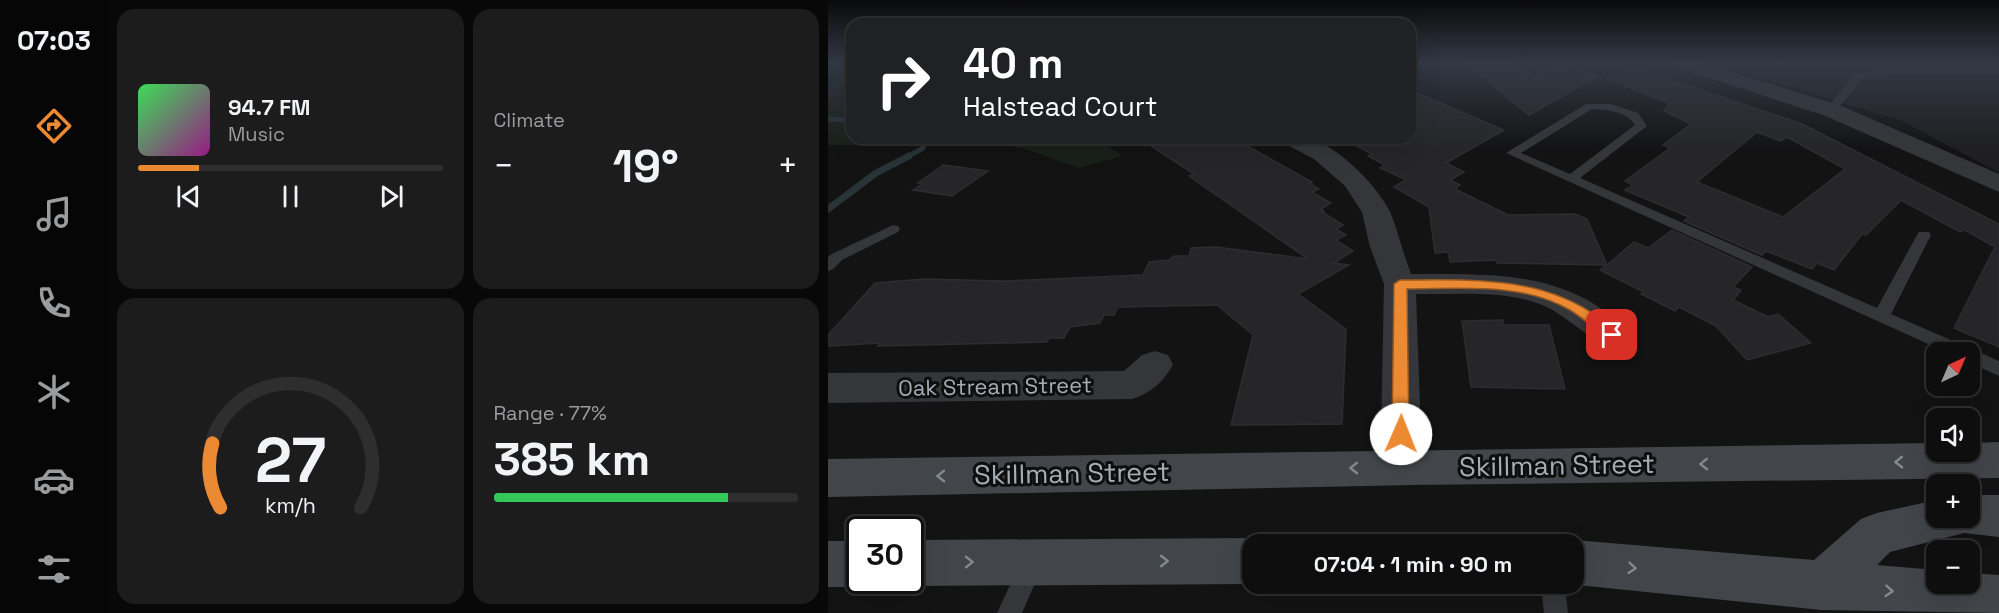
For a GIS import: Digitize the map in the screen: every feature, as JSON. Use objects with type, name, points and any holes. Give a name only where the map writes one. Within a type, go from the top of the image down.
[{"type":"main road","name":"Skillman Street","points":[[828,478],[1413,467],[1999,460]]},
{"type":"main road","points":[[1980,515],[1999,516]]},
{"type":"main road","points":[[1821,586],[1877,534],[1926,523]]},
{"type":"main road","points":[[924,563],[1242,561]]},
{"type":"main road","points":[[828,564],[846,564]]},
{"type":"main road","points":[[1584,564],[1999,600]]},
{"type":"street","points":[[1773,92],[1831,110],[1888,133],[1999,184]]},
{"type":"street","points":[[1304,144],[1323,154],[1354,181],[1376,212],[1385,247],[1400,284],[1401,434],[1413,467]]},
{"type":"street","points":[[1400,284],[1497,285],[1537,292],[1574,307],[1612,335]]},
{"type":"street","name":"Oak Stream Street","points":[[828,388],[1132,385],[1155,365]]},
{"type":"lane","points":[[1831,110],[1846,92]]},
{"type":"lane","points":[[1571,179],[1641,126],[1634,115],[1611,107],[1590,106],[1512,153],[1939,342]]},
{"type":"lane","points":[[828,266],[837,257],[893,229]]},
{"type":"lane","points":[[1881,317],[1924,235]]},
{"type":"lane","points":[[1980,360],[1999,369]]},
{"type":"lane","points":[[1009,613],[1033,561]]},
{"type":"lane","points":[[1554,594],[1556,613]]},
{"type":"shaded area","points":[[828,92],[846,92],[846,144],[912,144],[899,145],[828,145]]},
{"type":"shaded area","points":[[1806,92],[1999,92],[1999,173],[1902,121]]},
{"type":"shaded area","points":[[1002,144],[1105,144],[1122,156],[1079,168],[1025,149]]},
{"type":"building","points":[[1500,92],[1570,92],[1529,115]]},
{"type":"building","points":[[1640,92],[1706,92],[1802,124],[1999,224],[1999,347],[1954,328],[1995,247],[1965,230],[1960,232],[1901,200],[1866,235],[1862,234],[1834,270],[1817,263],[1812,269],[1766,251],[1762,255],[1684,221],[1689,217],[1625,190],[1633,185],[1625,181],[1670,148],[1663,145],[1691,124],[1664,111],[1669,103]],"holes":[[[1757,132],[1780,141],[1787,137],[1845,169],[1783,217],[1697,182]]]},
{"type":"building","points":[[1416,93],[1504,130],[1446,163],[1464,172],[1450,180],[1460,185],[1455,189],[1508,215],[1575,214],[1587,219],[1607,265],[1634,242],[1648,248],[1672,230],[1752,267],[1733,287],[1741,290],[1733,300],[1768,317],[1778,314],[1811,343],[1747,360],[1716,326],[1679,307],[1675,311],[1641,294],[1644,292],[1600,270],[1606,265],[1497,263],[1496,260],[1450,262],[1448,252],[1435,253],[1429,207],[1394,187],[1406,180],[1380,168],[1385,165],[1368,156],[1372,154],[1353,144],[1416,144]]},
{"type":"building","points":[[1148,144],[1244,144],[1312,182],[1309,183],[1319,189],[1312,192],[1331,203],[1321,209],[1324,211],[1322,212],[1343,225],[1336,229],[1346,235],[1336,240],[1353,251],[1334,263],[1349,265],[1298,294],[1346,329],[1342,424],[1231,425],[1253,335],[1217,305],[1118,307],[1114,315],[1104,315],[1100,323],[1070,327],[1064,338],[1049,338],[1047,342],[878,346],[881,343],[828,346],[828,335],[875,283],[924,279],[1005,281],[1143,275],[1149,262],[1169,260],[1174,256],[1189,256],[1191,248],[1216,247],[1308,259],[1189,176],[1194,174]]},
{"type":"building","points":[[943,165],[988,171],[952,196],[913,190],[922,184],[918,183]]},
{"type":"building","points":[[1503,320],[1504,325],[1549,325],[1565,389],[1471,387],[1462,321]]},
{"type":"waterway","points":[[828,119],[846,120]]},
{"type":"waterway","points":[[906,157],[922,149],[925,144]]},
{"type":"waterway","points":[[828,209],[876,173],[909,156]]},
{"type":"route","points":[[1401,434],[1400,284],[1497,285],[1537,292],[1574,307],[1612,335]]}]
